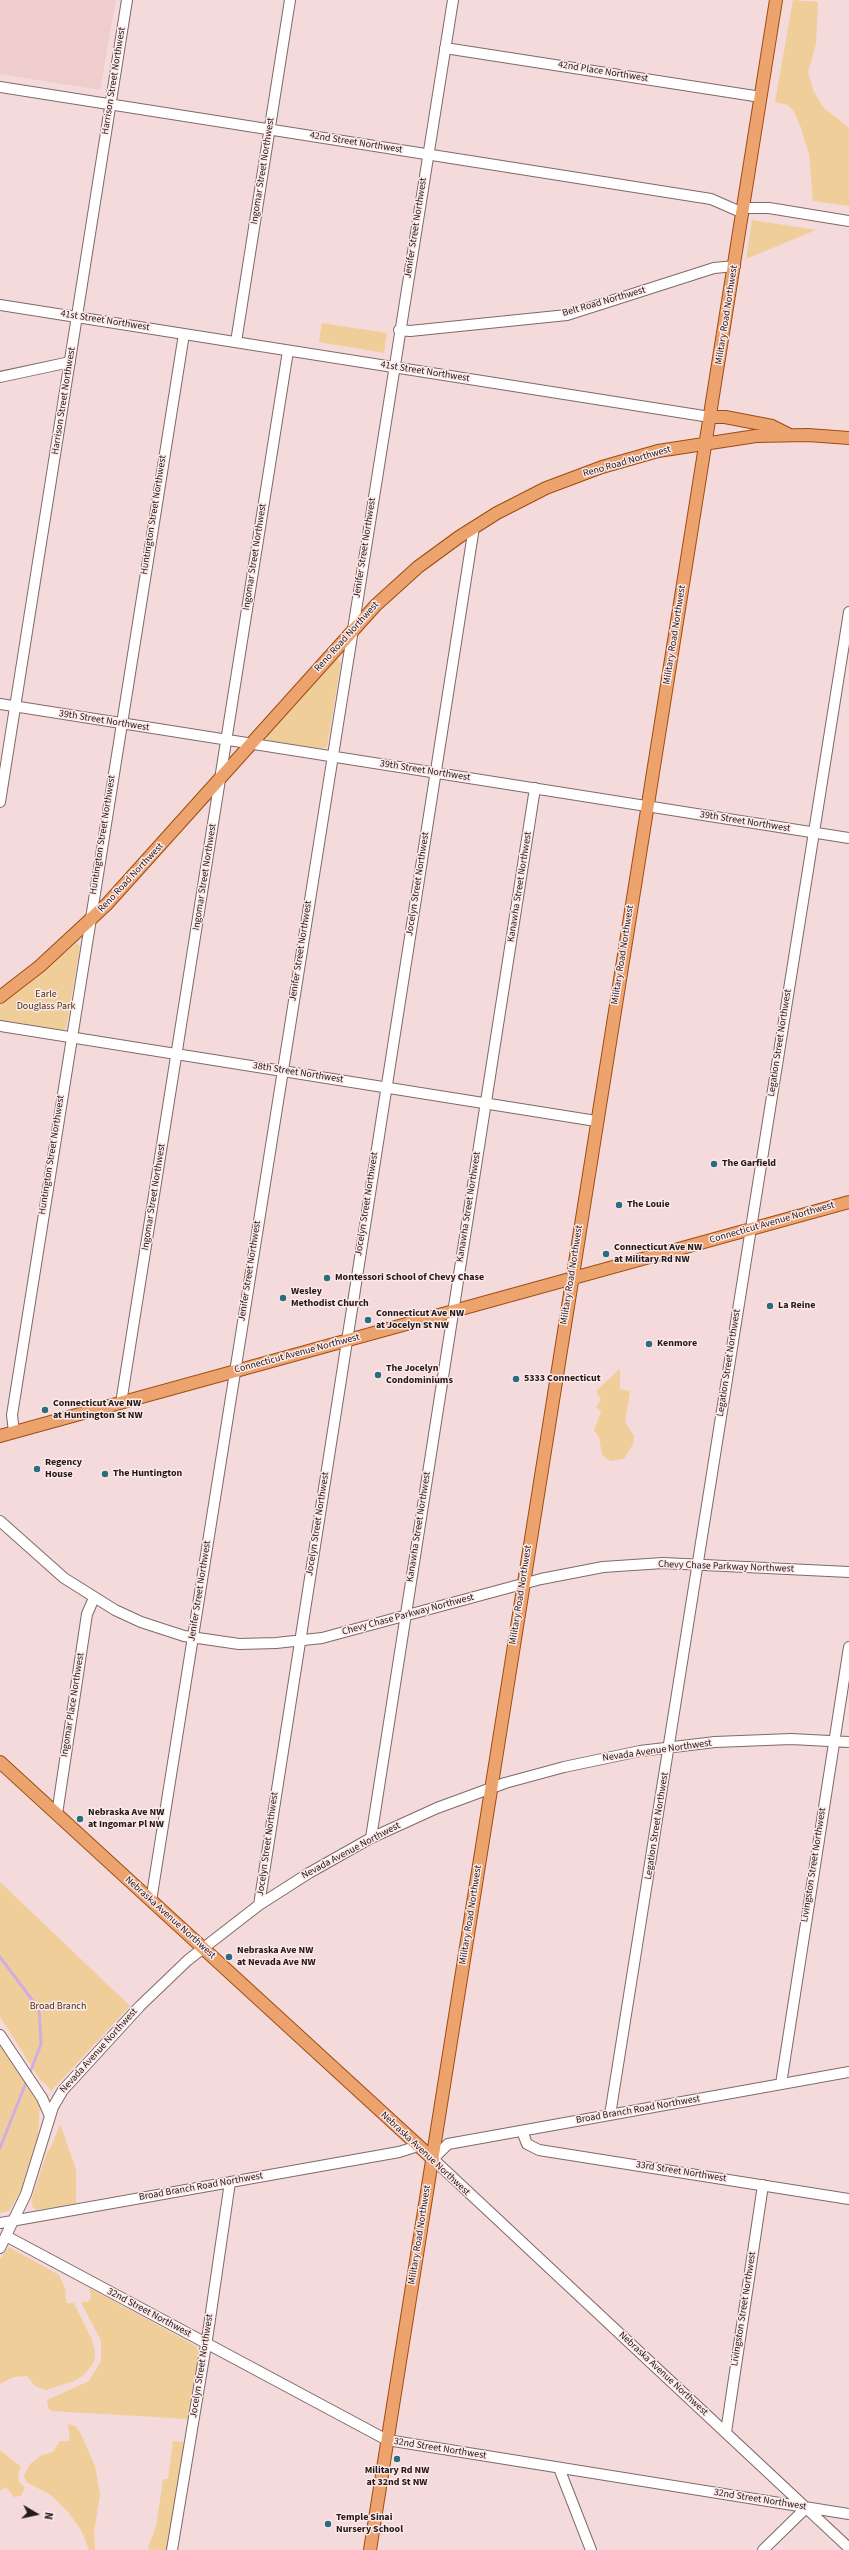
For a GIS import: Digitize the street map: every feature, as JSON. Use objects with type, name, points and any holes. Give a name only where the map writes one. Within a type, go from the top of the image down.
[{"type":"main road","name":"Military Road Northwest","points":[[370,2550],[433,2159],[522,1584],[707,442],[776,0]]},
{"type":"main road","name":"41st Street Northwest","points":[[710,417],[725,417],[772,426],[789,434],[849,438]]},
{"type":"main road","points":[[710,417],[718,430],[727,439]]},
{"type":"main road","name":"Reno Road Northwest","points":[[0,996],[40,966],[91,920],[142,867],[351,632],[404,579],[474,527],[517,502],[574,477],[658,451],[727,439],[789,434]]},
{"type":"main road","name":"Connecticut Avenue Northwest","points":[[0,1436],[849,1202]]},
{"type":"main road","name":"Nebraska Avenue Northwest","points":[[0,1762],[433,2159]]},
{"type":"street","name":"Harrison Street Northwest","points":[[0,802],[127,0]]},
{"type":"street","name":"Ingomar Street Northwest","points":[[236,342],[290,0]]},
{"type":"street","name":"Jenifer Street Northwest","points":[[151,1901],[452,0]]},
{"type":"street","name":"42nd Place Northwest","points":[[445,48],[761,97]]},
{"type":"street","name":"42nd Street Northwest","points":[[0,87],[849,221]]},
{"type":"street","name":"Belt Road Northwest","points":[[399,330],[410,331],[567,315],[714,268],[735,266]]},
{"type":"street","name":"41st Street Northwest","points":[[0,305],[710,417]]},
{"type":"street","name":"Huntington Street Northwest","points":[[14,1432],[12,1415],[71,1037],[91,920],[120,723],[184,334]]},
{"type":"street","name":"Ingomar Street Northwest","points":[[121,1403],[288,351]]},
{"type":"street","points":[[0,377],[70,362]]},
{"type":"street","name":"Jocelyn Street Northwest","points":[[259,1905],[474,527]]},
{"type":"street","name":"Legation Street Northwest","points":[[610,2115],[849,612]]},
{"type":"street","name":"39th Street Northwest","points":[[0,704],[849,838]]},
{"type":"street","name":"Kanawha Street Northwest","points":[[371,1838],[535,788]]},
{"type":"street","name":"38th Street Northwest","points":[[0,1026],[596,1121]]},
{"type":"street","name":"Chevy Chase Parkway Northwest","points":[[0,1521],[55,1571],[94,1598],[141,1622],[193,1638],[250,1644],[299,1641],[405,1616],[522,1584],[564,1574],[612,1566],[663,1563],[849,1572]]},
{"type":"street","name":"Ingomar Place Northwest","points":[[57,1814],[87,1614],[94,1598]]},
{"type":"street","name":"Livingston Street Northwest","points":[[781,2084],[849,1647]]},
{"type":"street","name":"Nevada Avenue Northwest","points":[[14,2220],[33,2178],[50,2116],[57,2098],[75,2076],[140,2006],[203,1948],[259,1905],[308,1873],[371,1838],[437,1808],[490,1788],[579,1763],[669,1747],[745,1740],[849,1742]]},
{"type":"street","points":[[0,2035],[38,2091],[50,2116]]},
{"type":"street","name":"Broad Branch Road Northwest","points":[[433,2159],[448,2144],[849,2072]]},
{"type":"street","name":"33rd Street Northwest","points":[[522,2131],[527,2144],[539,2150],[849,2199]]},
{"type":"street","name":"Broad Branch Road Northwest","points":[[0,2223],[400,2152],[418,2146]]},
{"type":"street","name":"Nebraska Avenue Northwest","points":[[433,2159],[849,2548]]},
{"type":"street","name":"Jocelyn Street Northwest","points":[[172,2550],[206,2344],[230,2182]]},
{"type":"street","name":"Livingston Street Northwest","points":[[726,2432],[764,2185]]},
{"type":"street","points":[[0,2248],[14,2220]]},
{"type":"street","name":"32nd Street Northwest","points":[[6,2236],[387,2440],[849,2514]]},
{"type":"street","points":[[560,2468],[591,2550]]},
{"type":"street","points":[[763,2550],[806,2508]]},
{"type":"shaded area","points":[[0,0],[116,0],[100,90],[0,74]]},
{"type":"green space","points":[[793,0],[818,2],[816,44],[808,72],[814,92],[823,107],[849,128],[849,206],[813,201],[809,154],[800,125],[793,110],[788,105],[775,102]]},
{"type":"green space","points":[[752,220],[816,230],[746,259]]},
{"type":"green space","points":[[322,323],[387,333],[384,353],[319,342]]},
{"type":"green space","points":[[334,659],[338,659],[341,663],[327,747],[321,749],[267,740],[267,735]]},
{"type":"green space","name":"Earle Douglass Park","points":[[77,943],[80,947],[66,1029],[62,1030],[0,1020],[0,1005]]},
{"type":"green space","points":[[620,1369],[620,1389],[630,1391],[625,1422],[634,1436],[633,1444],[624,1459],[610,1461],[602,1455],[599,1437],[594,1430],[601,1412],[596,1407],[601,1400],[596,1391]]},
{"type":"green space","name":"Broad Branch","points":[[0,1882],[130,2006],[51,2091],[45,2083],[41,2081],[0,2017]]},
{"type":"green space","points":[[0,2044],[40,2106],[38,2135],[21,2190],[9,2211],[0,2213]]},
{"type":"green space","points":[[60,2124],[76,2169],[76,2204],[37,2210],[33,2208],[31,2201],[47,2152],[51,2147]]},
{"type":"green space","points":[[9,2247],[59,2275],[66,2290],[65,2295],[67,2303],[74,2303],[92,2340],[95,2352],[94,2362],[84,2375],[74,2381],[46,2390],[35,2386],[27,2376],[14,2377],[0,2384],[0,2259]]},
{"type":"green space","points":[[89,2288],[196,2346],[199,2352],[188,2419],[52,2411],[48,2408],[47,2400],[89,2381],[101,2361],[101,2341],[81,2302],[88,2302],[91,2298]]},
{"type":"green space","points":[[68,2424],[75,2426],[80,2432],[95,2466],[100,2494],[94,2533],[95,2550],[89,2550],[81,2530],[68,2512],[51,2495],[26,2482],[24,2475],[31,2463],[42,2455],[53,2452],[60,2441],[70,2441]]},
{"type":"green space","points":[[173,2441],[184,2442],[167,2550],[150,2550],[148,2547],[156,2527],[163,2479],[168,2479]]},
{"type":"green space","points":[[0,2450],[21,2467],[18,2473],[19,2482],[25,2488],[21,2496],[14,2497],[6,2487],[0,2491]]},
{"type":"waterway","name":"Broad Branch","points":[[0,1957],[39,2009],[41,2044],[29,2075]]},
{"type":"waterway","name":"Broad Branch","points":[[0,2148],[27,2080]]},
{"type":"place","name":"The Garfield","points":[[714,1164]]},
{"type":"place","name":"The Louie","points":[[619,1205]]},
{"type":"place","name":"Connecticut Ave NW at Military Rd NW","points":[[606,1254]]},
{"type":"place","name":"Montessori School of Chevy Chase","points":[[327,1278]]},
{"type":"place","name":"Wesley Methodist Church","points":[[283,1298]]},
{"type":"place","name":"La Reine","points":[[770,1306]]},
{"type":"place","name":"Connecticut Ave NW at Jocelyn St NW","points":[[368,1320]]},
{"type":"place","name":"Kenmore","points":[[649,1344]]},
{"type":"place","name":"The Jocelyn Condominiums","points":[[378,1375]]},
{"type":"place","name":"5333 Connecticut","points":[[516,1379]]},
{"type":"place","name":"Connecticut Ave NW at Huntington St NW","points":[[45,1410]]},
{"type":"place","name":"Regency House","points":[[37,1469]]},
{"type":"place","name":"The Huntington","points":[[105,1474]]},
{"type":"place","name":"Nebraska Ave NW at Ingomar Pl NW","points":[[80,1819]]},
{"type":"place","name":"Nebraska Ave NW at Nevada Ave NW","points":[[229,1957]]},
{"type":"place","name":"Military Rd NW at 32nd St NW","points":[[397,2459]]},
{"type":"place","name":"Temple Sinai Nursery School","points":[[328,2524]]}]
